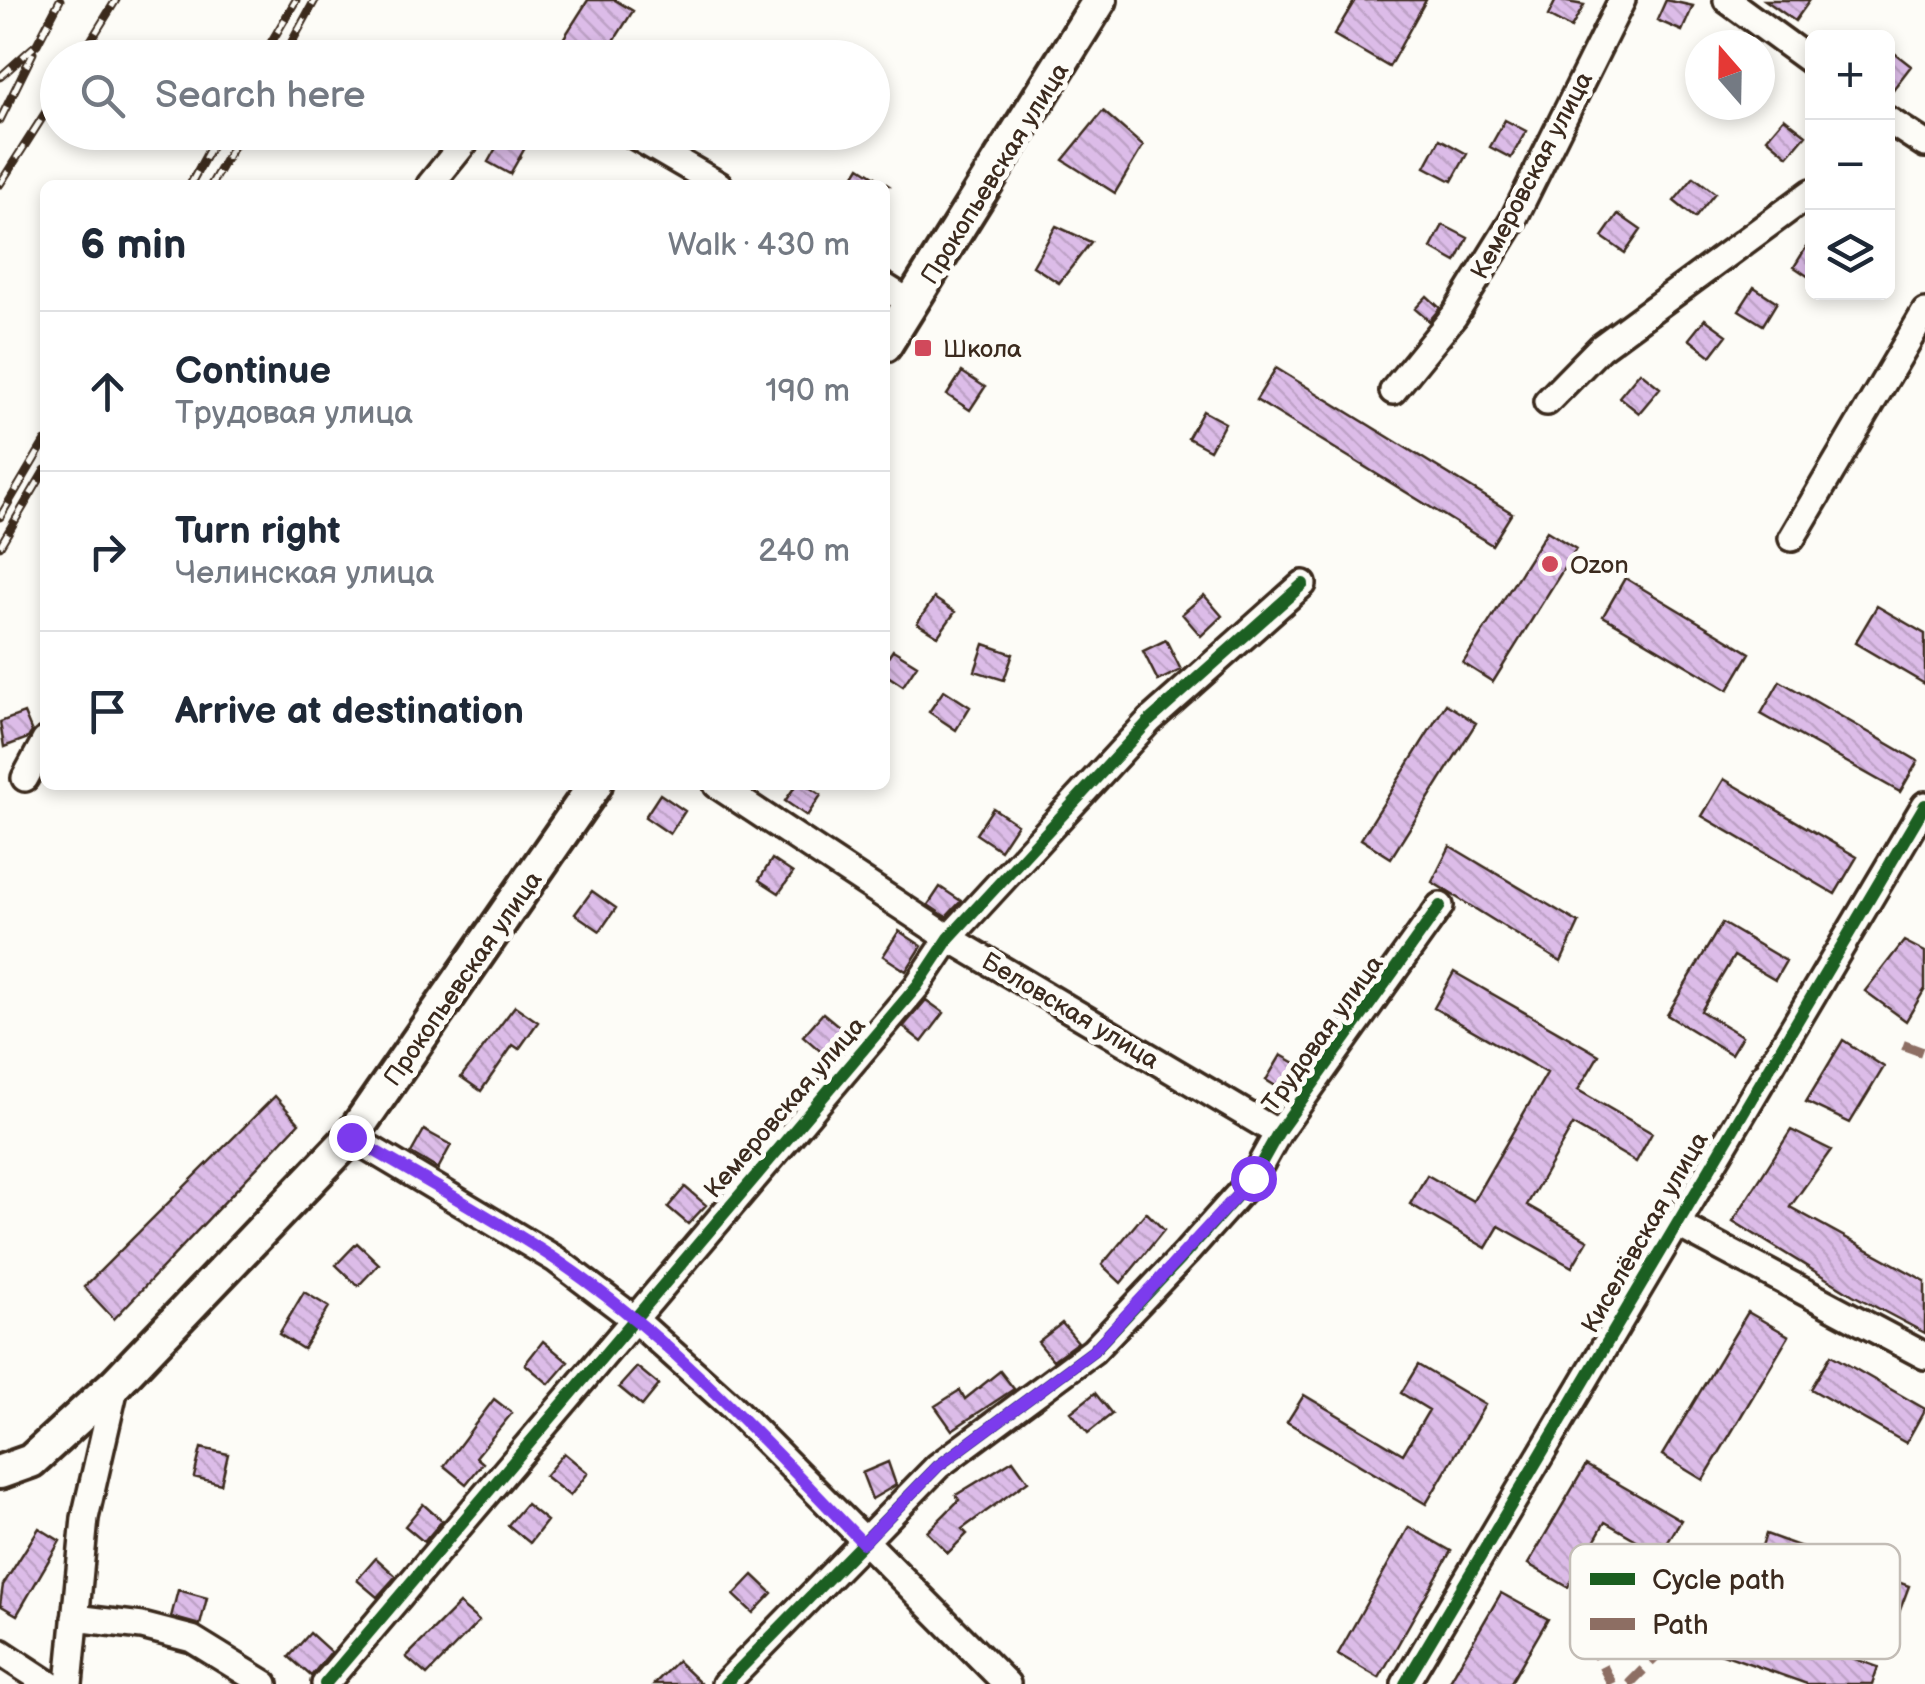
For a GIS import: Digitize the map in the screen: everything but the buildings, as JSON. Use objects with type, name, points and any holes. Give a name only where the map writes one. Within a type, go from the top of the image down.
[{"type":"main road","name":"Прокопьевская улица","points":[[890,326],[898,296],[1100,0]]},
{"type":"main road","name":"Прокопьевская улица","points":[[0,1472],[31,1461],[116,1383],[351,1137],[592,790]]},
{"type":"street","name":"Кемеровская улица","points":[[1393,390],[1454,316],[1512,222],[1622,0]]},
{"type":"street","points":[[1727,0],[1805,57]]},
{"type":"street","points":[[1895,125],[1925,144]]},
{"type":"street","points":[[434,180],[458,150]]},
{"type":"street","points":[[659,150],[710,180]]},
{"type":"street","points":[[1547,402],[1600,348],[1805,197]]},
{"type":"street","points":[[1792,538],[1925,312]]},
{"type":"street","name":"Кемеровская улица","points":[[325,1684],[917,986],[949,938],[1149,721],[1303,584]]},
{"type":"street","points":[[25,778],[40,750]]},
{"type":"street","name":"Беловская улица","points":[[725,790],[949,938],[1278,1133]]},
{"type":"street","name":"Киселёвская улица","points":[[1405,1684],[1925,804]]},
{"type":"street","name":"Трудовая улица","points":[[725,1684],[938,1466],[1093,1351],[1253,1178],[1278,1133],[1440,906]]},
{"type":"street","points":[[351,1137],[555,1259],[633,1318],[730,1405],[1007,1684]]},
{"type":"street","points":[[1675,1223],[1925,1356]]},
{"type":"street","points":[[69,1684],[84,1518],[116,1383]]},
{"type":"street","points":[[75,1618],[142,1626],[192,1639],[264,1684]]},
{"type":"street","points":[[0,1652],[49,1684]]},
{"type":"railway","points":[[0,77],[37,44],[60,0]]},
{"type":"railway","points":[[91,40],[116,0]]},
{"type":"railway","points":[[273,40],[296,0]]},
{"type":"railway","points":[[293,40],[315,0]]},
{"type":"railway","points":[[0,120],[33,53]]},
{"type":"railway","points":[[0,184],[40,121]]},
{"type":"railway","points":[[193,180],[209,150]]},
{"type":"railway","points":[[214,180],[231,150]]},
{"type":"railway","points":[[0,517],[40,449]]},
{"type":"railway","points":[[0,546],[40,478]]},
{"type":"marked path","points":[[1903,1045],[1925,1053]]},
{"type":"marked path","points":[[1599,1659],[1612,1684]]},
{"type":"marked path","points":[[1629,1684],[1654,1659]]},
{"type":"cycle path","points":[[325,1684],[917,986],[949,938],[1149,721],[1303,584]]},
{"type":"cycle path","points":[[1405,1684],[1925,805]]},
{"type":"cycle path","points":[[725,1684],[938,1466],[1093,1351],[1186,1253],[1253,1178],[1278,1133],[1440,906]]},
{"type":"place","name":"Школа","points":[[923,348]]},
{"type":"place","name":"Ozon","points":[[1550,564]]},
{"type":"route","points":[[351,1137],[555,1259],[633,1318],[730,1405],[863,1543],[938,1466],[1093,1351],[1253,1178]]}]
